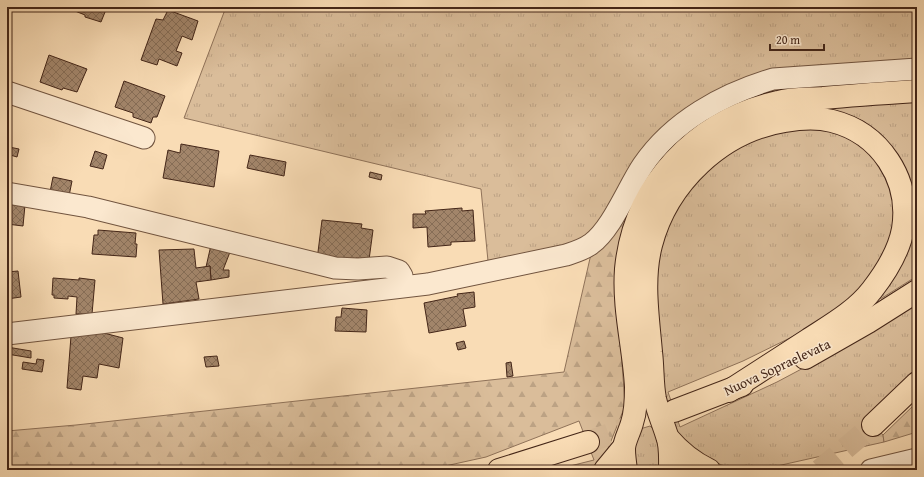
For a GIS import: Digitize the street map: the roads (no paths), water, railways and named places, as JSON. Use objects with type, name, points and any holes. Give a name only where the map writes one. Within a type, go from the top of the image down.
[{"type":"highway","points":[[605,470],[624,448],[633,421],[636,405],[636,386],[626,286],[628,258],[632,238],[643,208],[655,185],[672,162],[685,149],[715,126],[757,107],[780,101],[917,91]]},
{"type":"highway","points":[[670,470],[668,438],[659,415],[655,397],[646,299],[646,266],[656,227],[673,196],[696,166],[727,142],[745,133],[762,126],[795,119],[812,118],[830,120],[854,129],[875,143],[887,157],[896,173],[904,195],[903,229],[899,243],[889,265],[872,291],[846,315],[729,391]]},
{"type":"highway","name":"Nuova Sopraelevata","points":[[674,411],[729,391],[807,357],[868,322],[917,291]]},
{"type":"highway","points":[[873,425],[917,383]]},
{"type":"highway","points":[[668,438],[690,459],[709,470]]},
{"type":"highway","points":[[499,470],[588,442]]},
{"type":"highway","points":[[624,448],[626,470]]},
{"type":"street","points":[[7,334],[454,279],[566,255],[586,248],[602,234],[643,165],[665,138],[680,125],[712,104],[751,86],[773,79],[917,69]]},
{"type":"street","points":[[7,92],[144,138]]},
{"type":"street","points":[[7,194],[88,207],[335,268],[358,269],[387,267],[398,271],[402,276],[403,286]]},
{"type":"street","points":[[871,470],[917,459]]},
{"type":"tunnel","points":[[588,442],[674,411]]},
{"type":"tunnel","points":[[820,470],[873,425]]}]
